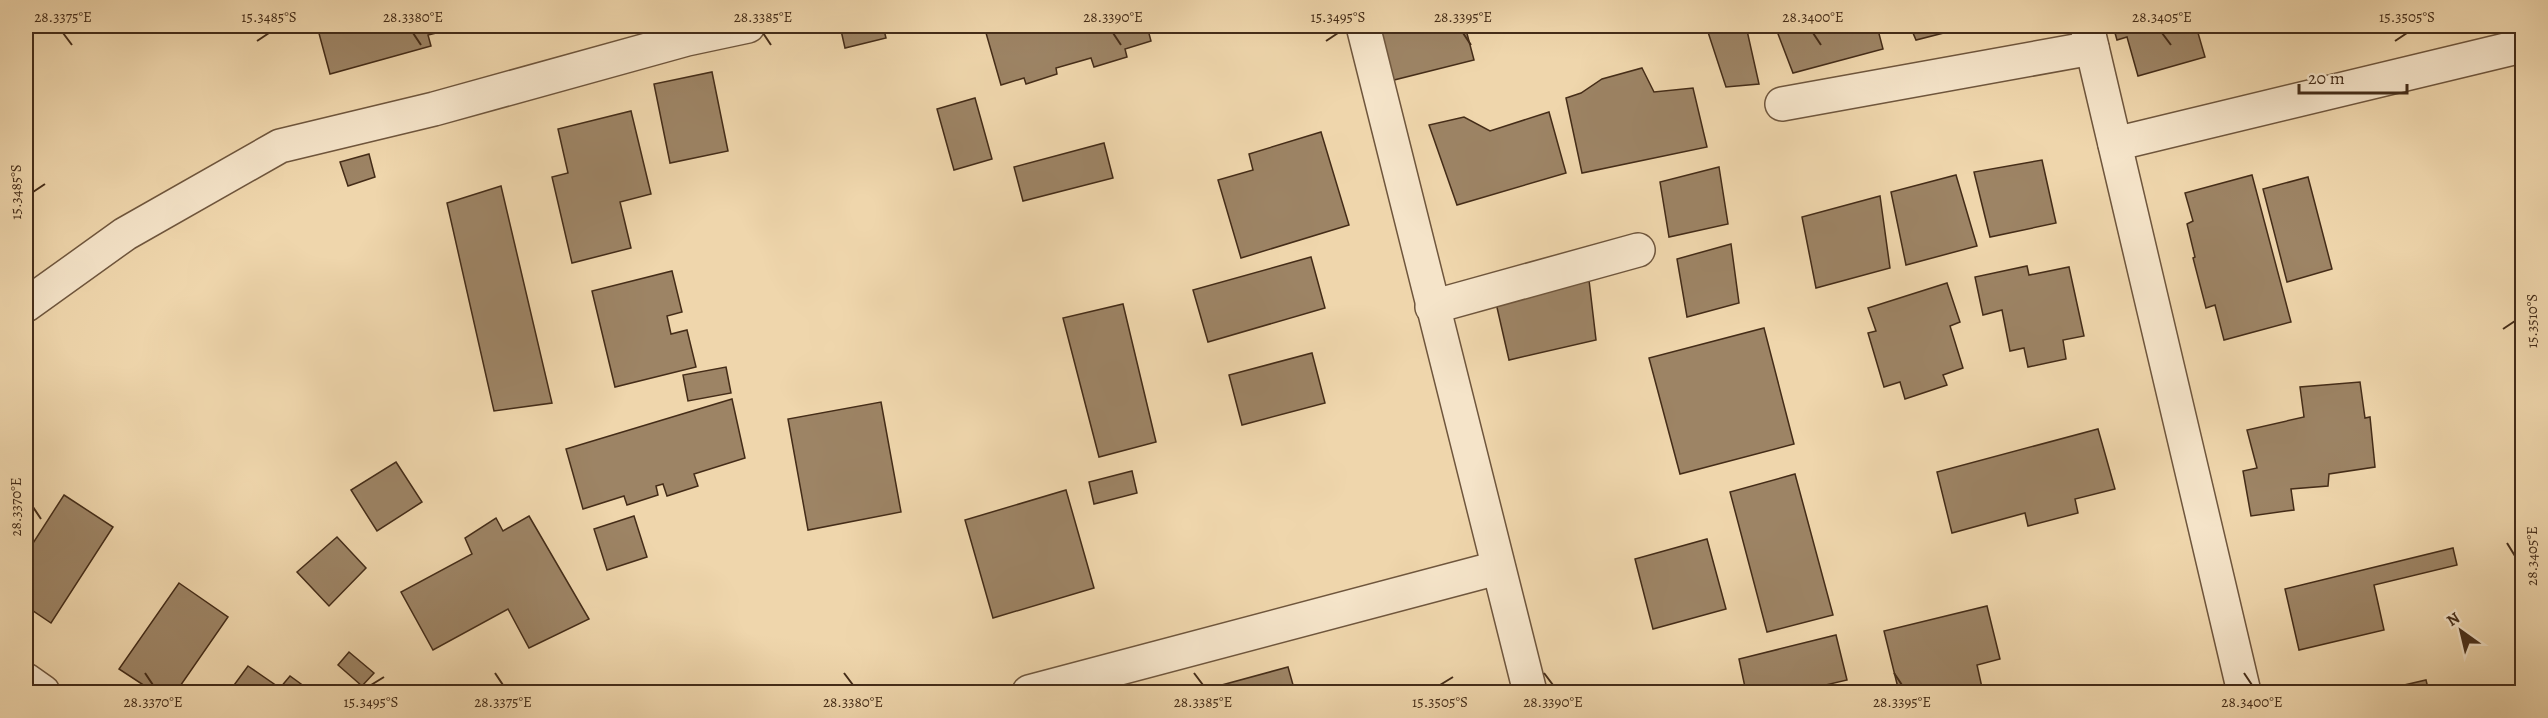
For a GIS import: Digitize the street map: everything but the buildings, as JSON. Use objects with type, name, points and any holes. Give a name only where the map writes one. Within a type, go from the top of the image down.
[{"type":"street","points":[[26,305],[125,234],[280,146],[434,109],[685,32],[748,26]]},
{"type":"street","points":[[1363,26],[1530,693]]},
{"type":"street","points":[[1782,104],[2090,37],[2244,693]]},
{"type":"street","points":[[2115,144],[2523,46]]},
{"type":"street","points":[[1432,307],[1638,250]]},
{"type":"street","points":[[1029,693],[1497,568]]},
{"type":"street","points":[[26,680],[43,693]]}]
